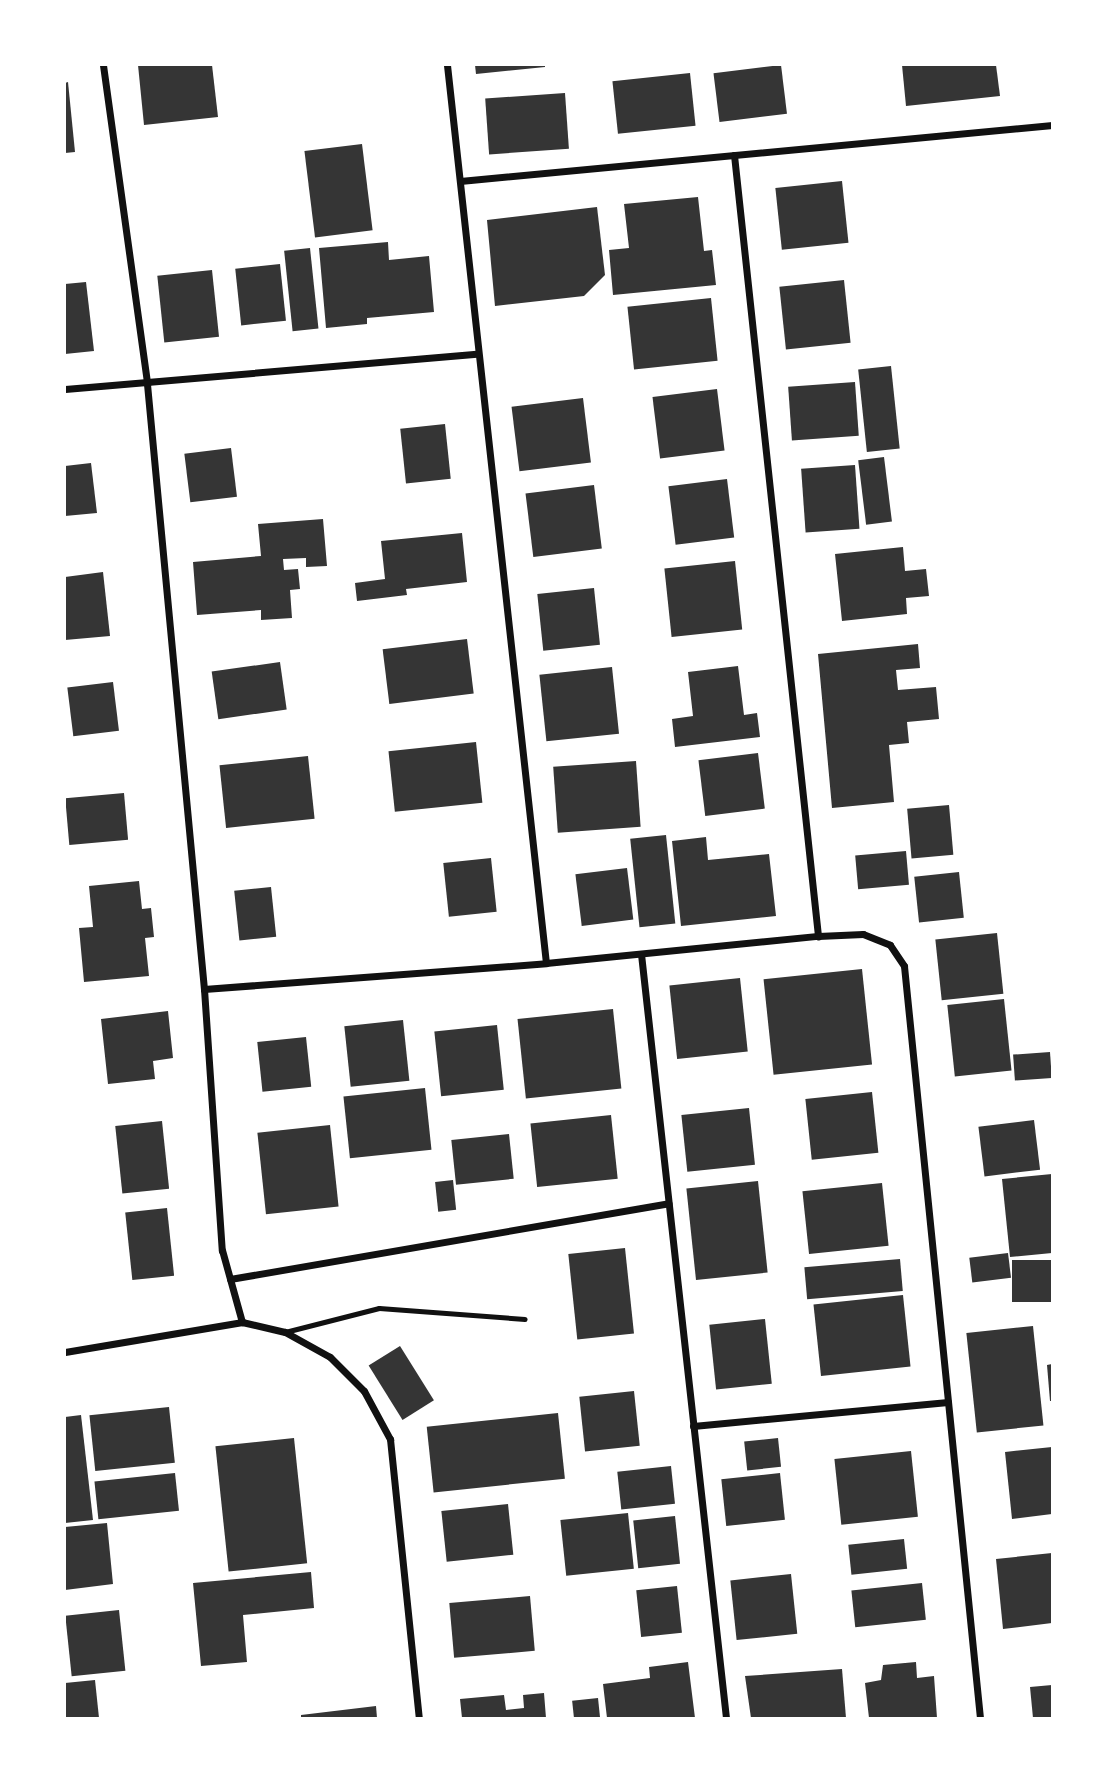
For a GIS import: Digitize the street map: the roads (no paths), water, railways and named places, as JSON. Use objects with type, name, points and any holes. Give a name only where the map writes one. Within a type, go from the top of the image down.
[{"type":"street","points":[[103,65],[147,384],[204,989],[222,1250],[242,1322]]},
{"type":"street","points":[[447,65],[546,963]]},
{"type":"street","points":[[460,181],[1052,125]]},
{"type":"street","points":[[734,155],[818,936]]},
{"type":"street","points":[[65,389],[477,354]]},
{"type":"street","points":[[204,989],[546,963],[818,936],[863,934],[890,945],[904,966],[980,1718]]},
{"type":"street","points":[[641,954],[726,1718]]},
{"type":"street","points":[[230,1279],[668,1203]]},
{"type":"street","points":[[65,1352],[242,1322],[285,1332],[330,1357],[364,1391],[390,1439],[419,1718]]},
{"type":"street","points":[[693,1426],[948,1402]]},
{"type":"lane","points":[[285,1332],[379,1308],[525,1320]]}]
